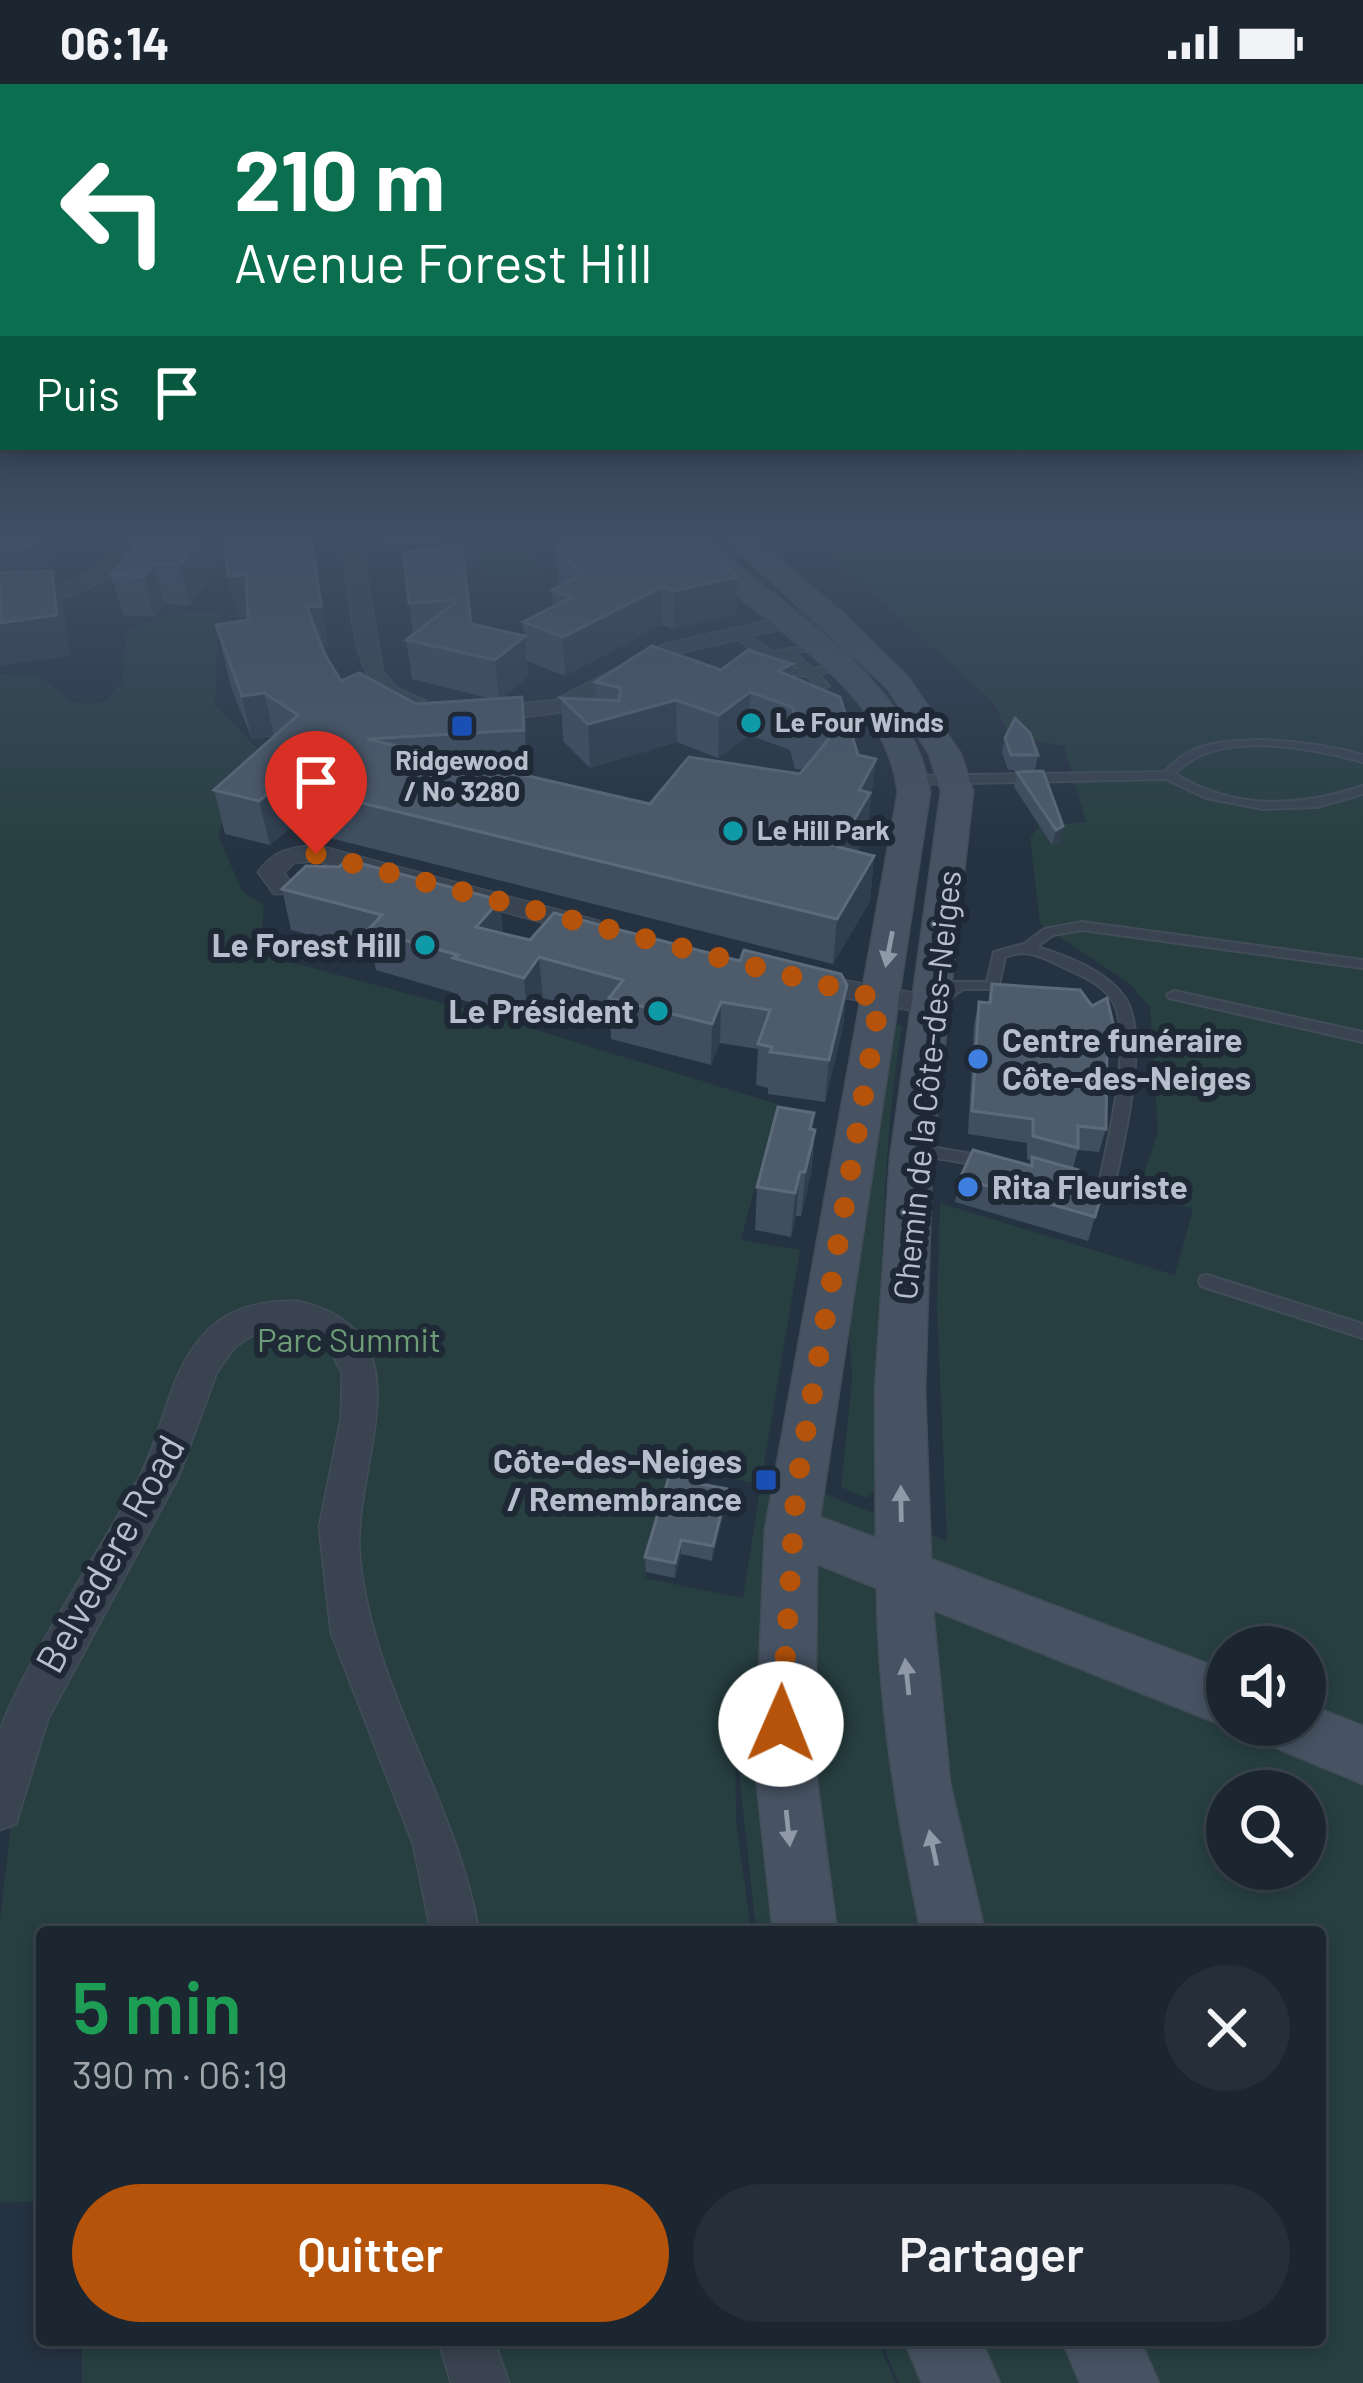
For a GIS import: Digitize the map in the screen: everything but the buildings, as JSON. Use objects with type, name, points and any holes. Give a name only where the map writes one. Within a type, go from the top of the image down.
[{"type":"main road","points":[[800,644],[814,665],[886,725],[913,780]]},
{"type":"main road","name":"Chemin de la Côte-des-Neiges","points":[[856,644],[904,693],[939,744],[955,780],[956,831],[913,1149],[902,1280],[901,1570],[914,1744],[951,1926]]},
{"type":"main road","name":"Chemin de la Côte-des-Neiges","points":[[804,1926],[789,1838],[781,1724],[792,1530],[909,839],[913,780]]},
{"type":"main road","points":[[792,1530],[1206,1691]]},
{"type":"main road","points":[[1326,1740],[1363,1755]]},
{"type":"main road","points":[[944,2346],[961,2383]]},
{"type":"main road","points":[[1103,2346],[1120,2383]]},
{"type":"street","points":[[369,644],[374,676],[395,697],[448,713],[503,716],[560,706],[659,652],[687,644]]},
{"type":"street","points":[[402,879],[613,933]]},
{"type":"street","points":[[767,973],[880,999],[931,1004]]},
{"type":"street","name":"Belvedere Road","points":[[0,1808],[20,1725],[45,1668],[144,1507],[209,1353],[244,1323],[298,1313],[339,1334],[362,1379],[339,1511],[344,1600],[442,1862],[454,1926]]},
{"type":"street","points":[[468,2346],[480,2383]]},
{"type":"lane","points":[[754,644],[786,673],[814,665]]},
{"type":"lane","points":[[748,661],[771,656],[814,665]]},
{"type":"lane","points":[[1168,775],[1186,756],[1256,743],[1313,746],[1363,759]]},
{"type":"lane","points":[[913,780],[1168,775],[1205,794],[1265,803],[1326,801],[1363,790]]},
{"type":"lane","points":[[993,986],[999,955],[1027,948],[1049,932],[1082,926],[1363,964]]},
{"type":"lane","points":[[1027,948],[1096,978],[1121,1003],[1127,1020],[1105,1192],[1064,1180]]},
{"type":"lane","points":[[931,1004],[959,985],[1014,988]]},
{"type":"lane","points":[[1174,994],[1363,1037]]},
{"type":"lane","points":[[913,1149],[1013,1166]]},
{"type":"lane","points":[[1207,1281],[1363,1331]]},
{"type":"green space","name":"Parc Summit","points":[[126,644],[218,644],[215,706],[275,766],[225,815],[218,835],[242,891],[264,905],[260,954],[491,1016],[777,1104],[741,1240],[800,1250],[763,1470],[947,1541],[937,1307],[940,1203],[1175,1275],[1193,1209],[1138,1193],[1158,1131],[1150,1007],[1129,983],[1040,924],[1030,838],[1039,826],[1086,822],[1064,746],[1010,736],[993,702],[929,644],[1363,644],[1363,2383],[899,2383],[883,2346],[1326,2346],[1326,1926],[755,1926],[735,1733],[736,1819],[750,1926],[36,1926],[36,2201],[0,2203],[0,1921],[15,1787],[0,1776],[0,674],[38,676],[74,703],[103,703],[122,682]],"holes":[[[675,1469],[761,1484],[743,1598],[645,1578]]]},
{"type":"green space","points":[[893,1024],[902,1026],[888,1141],[874,1491],[867,1498],[841,1487],[852,1379],[848,1314]]},
{"type":"green space","points":[[82,2346],[880,2346],[896,2383],[82,2383]]},
{"type":"place","name":"Le Four Winds","points":[[751,723]]},
{"type":"place","name":"Ridgewood / No 3280","points":[[462,726]]},
{"type":"place","name":"Le Hill Park","points":[[733,831]]},
{"type":"place","name":"Le Forest Hill","points":[[425,945]]},
{"type":"place","name":"Le Président","points":[[658,1011]]},
{"type":"place","name":"Centre funéraire Côte-des-Neiges","points":[[978,1059]]},
{"type":"place","name":"Rita Fleuriste","points":[[968,1187]]},
{"type":"place","name":"Côte-des-Neiges / Remembrance","points":[[766,1480]]},
{"type":"route","points":[[316,854],[880,999],[796,1489],[781,1667],[781,1724]]}]
